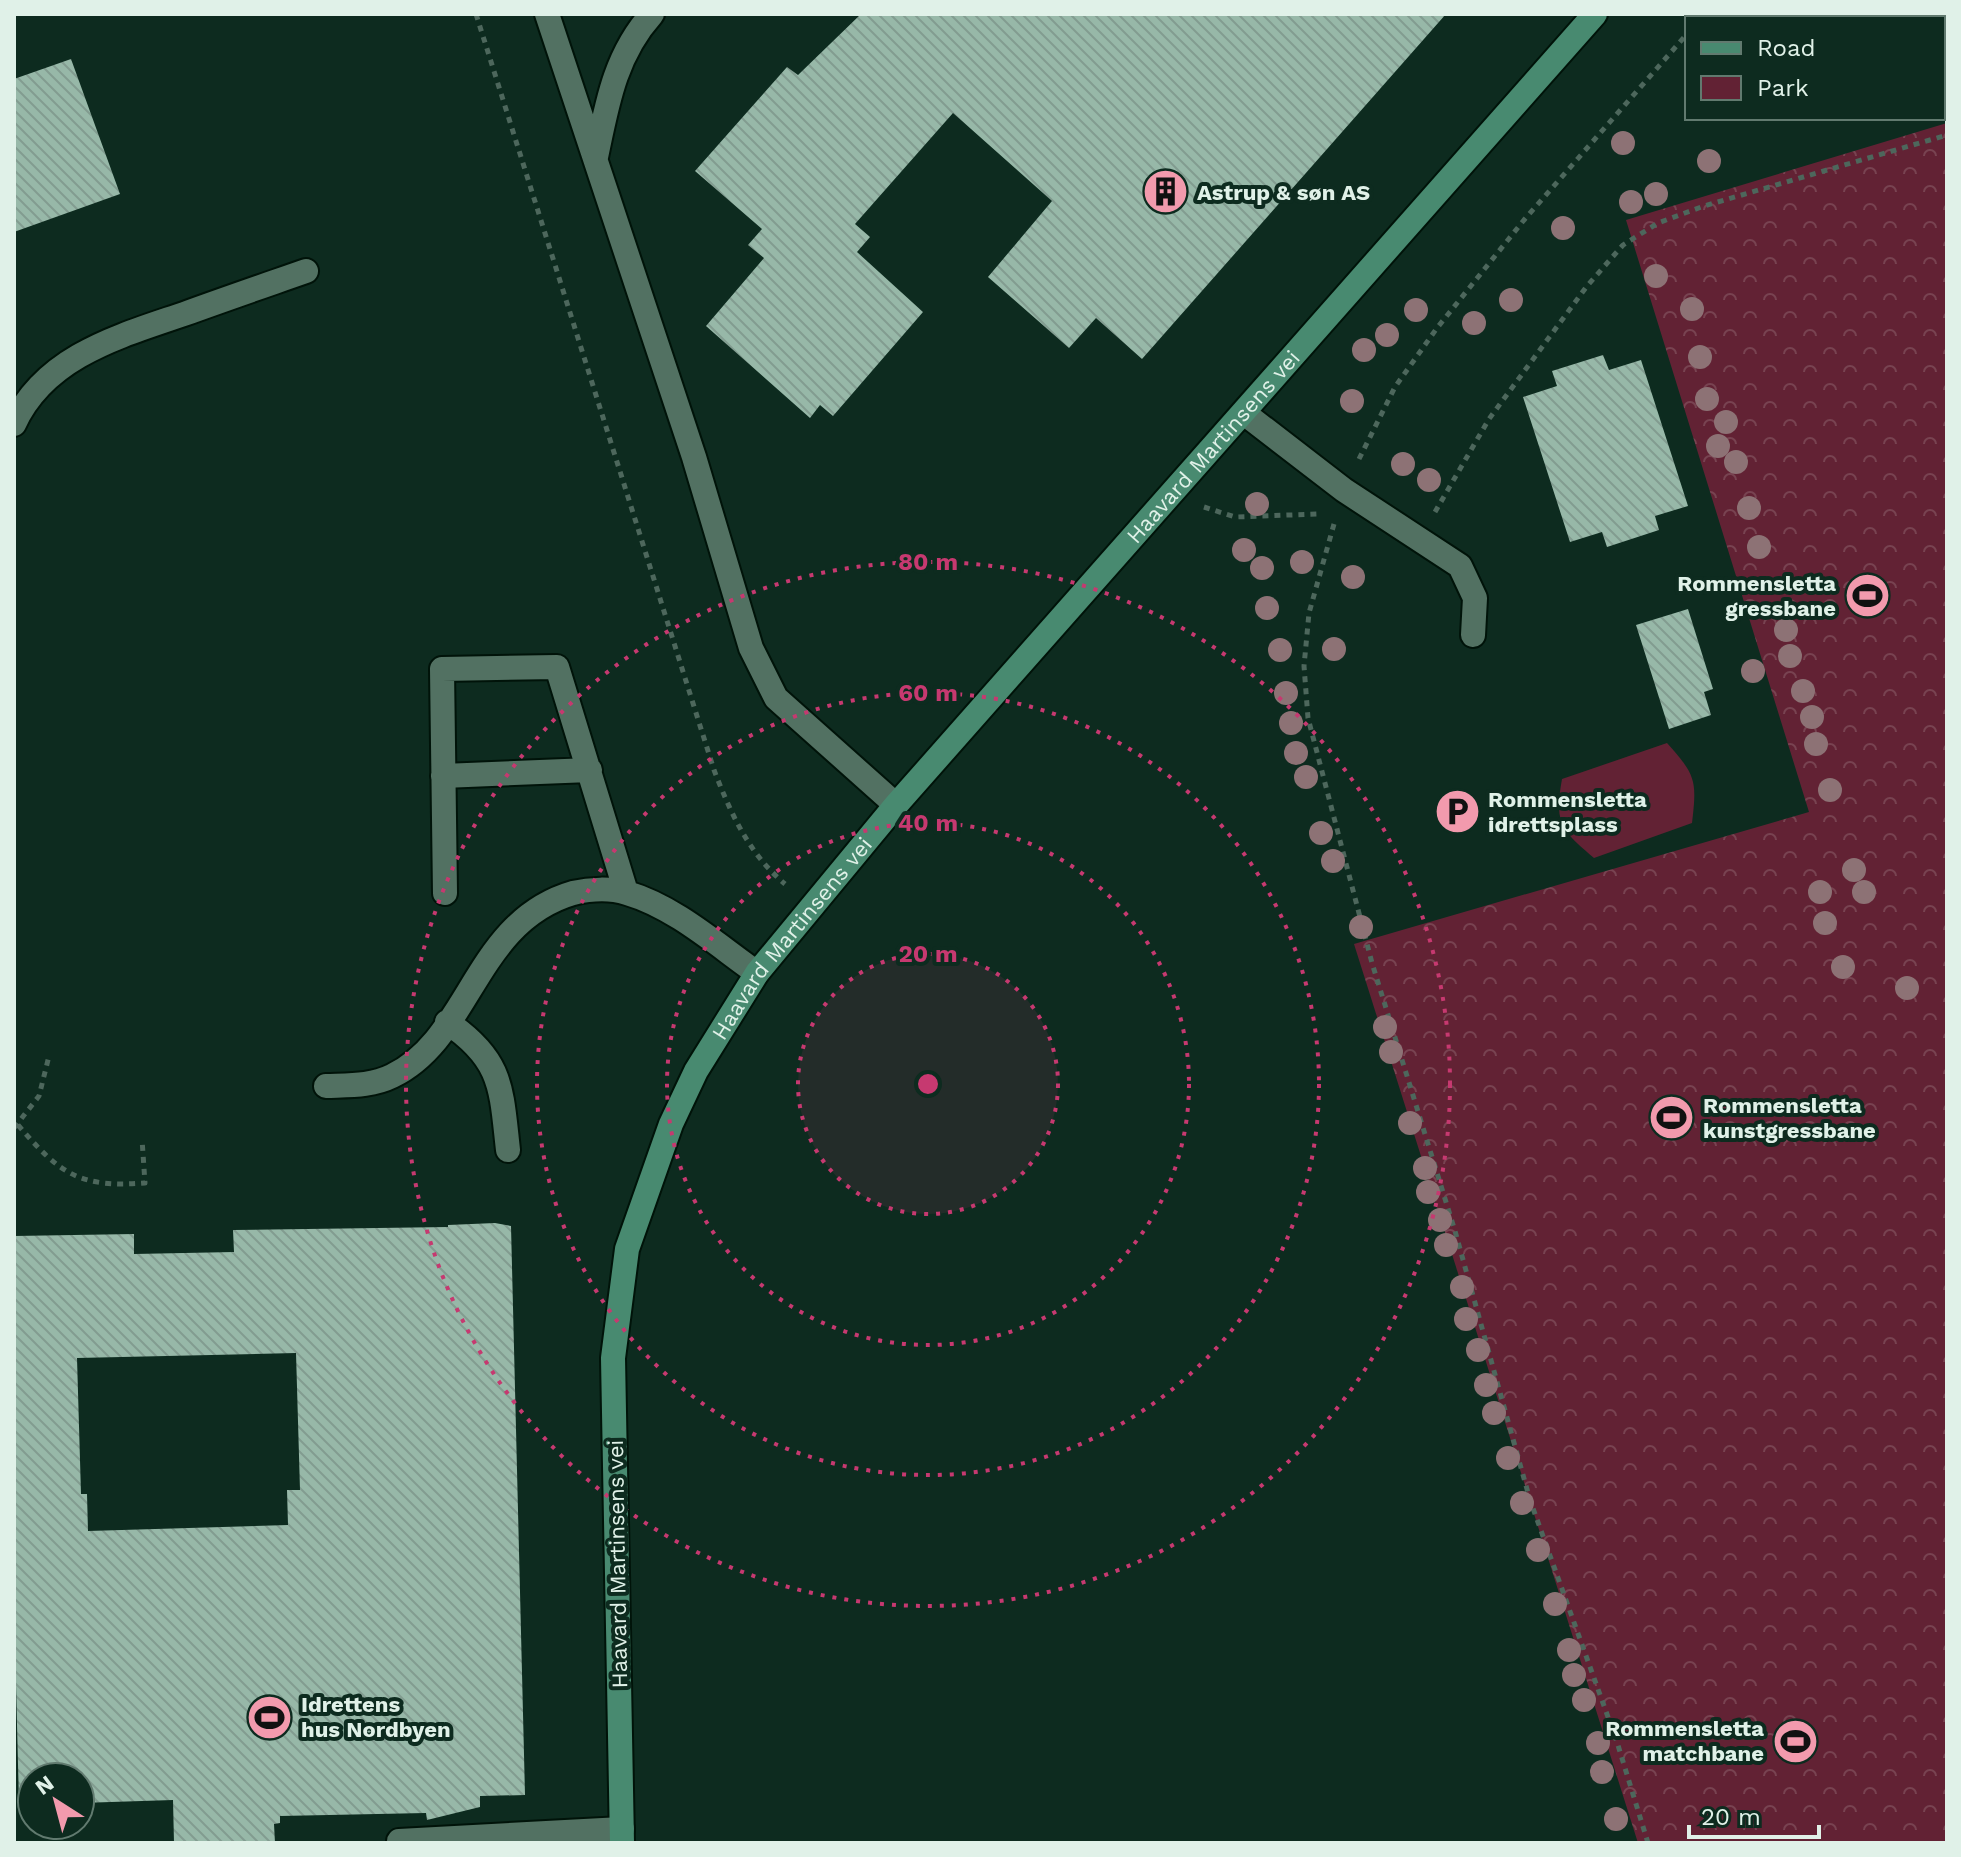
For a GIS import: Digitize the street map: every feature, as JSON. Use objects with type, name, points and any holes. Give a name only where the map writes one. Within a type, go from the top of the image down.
[{"type":"street","name":"Haavard Martinsens vei","points":[[622,1836],[613,1358],[619,1296],[632,1234],[671,1124],[696,1071],[757,973],[896,805],[1595,14]]},
{"type":"lane","points":[[547,14],[694,457],[751,648],[776,698],[896,805]]},
{"type":"lane","points":[[596,159],[611,85],[626,49],[652,14]]},
{"type":"lane","points":[[14,424],[40,386],[64,364],[98,344],[306,271]]},
{"type":"lane","points":[[1244,413],[1341,501],[1420,537],[1460,566],[1475,598],[1473,635]]},
{"type":"lane","points":[[445,893],[442,669],[557,667],[626,892]]},
{"type":"lane","points":[[443,776],[590,770]]},
{"type":"lane","points":[[326,1086],[373,1084],[416,1061],[436,1041],[479,971],[509,934],[533,911],[581,891],[626,892],[686,923],[757,973]]},
{"type":"lane","points":[[447,1022],[473,1040],[490,1062],[500,1088],[508,1150]]},
{"type":"lane","name":"Haavard Martinsens vei","points":[[399,1841],[622,1836]]},
{"type":"path","points":[[476,14],[722,792],[751,848],[769,871],[811,906]]},
{"type":"path","points":[[1648,1843],[1617,1742],[1530,1500],[1455,1231],[1372,963],[1308,718],[1304,666],[1309,613],[1341,501],[1395,387],[1437,328],[1524,220],[1685,36]]},
{"type":"path","points":[[1420,537],[1489,419],[1587,286],[1623,245],[1658,223],[1704,206],[1947,135]]},
{"type":"path","points":[[1177,488],[1203,506],[1235,517],[1278,518],[1341,501]]},
{"type":"path","points":[[49,1056],[39,1096],[16,1126],[42,1153],[66,1172],[94,1184],[145,1183],[142,1139]]},
{"type":"green space","points":[[1947,123],[1947,1843],[1638,1843],[1354,944],[1809,812],[1626,220]]},
{"type":"green space","points":[[1667,743],[1684,763],[1692,779],[1692,823],[1594,858],[1574,840],[1563,824],[1559,806],[1562,779]]},
{"type":"building","name":"Astrup & søn AS","points":[[861,14],[1446,14],[1142,359],[1096,318],[1069,348],[988,277],[1052,201],[953,113],[855,224],[870,237],[857,252],[923,312],[833,416],[820,405],[810,418],[706,326],[764,258],[748,245],[762,229],[695,171],[787,67],[798,75]]},
{"type":"building","points":[[71,59],[120,194],[14,232],[14,79]]},
{"type":"building","points":[[1603,355],[1609,370],[1641,360],[1688,506],[1655,516],[1659,530],[1607,547],[1602,532],[1570,542],[1523,397],[1557,386],[1552,371]]},
{"type":"building","points":[[1688,609],[1713,689],[1704,692],[1711,715],[1669,729],[1636,625]]},
{"type":"building","points":[[495,1223],[511,1226],[525,1795],[480,1796],[480,1807],[427,1820],[426,1813],[280,1816],[280,1823],[274,1824],[275,1843],[174,1843],[173,1800],[96,1802],[96,1761],[18,1761],[14,1605],[14,1236],[134,1234],[134,1254],[234,1252],[233,1230],[448,1227]],"holes":[[[296,1353],[300,1490],[287,1490],[288,1525],[88,1531],[87,1494],[81,1494],[77,1358]]]},
{"type":"place","name":"Astrup & søn AS","points":[[1166,192]]},
{"type":"place","name":"Rommensletta gressbane","points":[[1867,596]]},
{"type":"place","name":"Rommensletta idrettsplass","points":[[1457,812]]},
{"type":"place","name":"Rommensletta kunstgressbane","points":[[1672,1118]]},
{"type":"place","name":"Idrettens hus Nordbyen","points":[[270,1717]]},
{"type":"place","name":"Rommensletta matchbane","points":[[1795,1741]]}]
